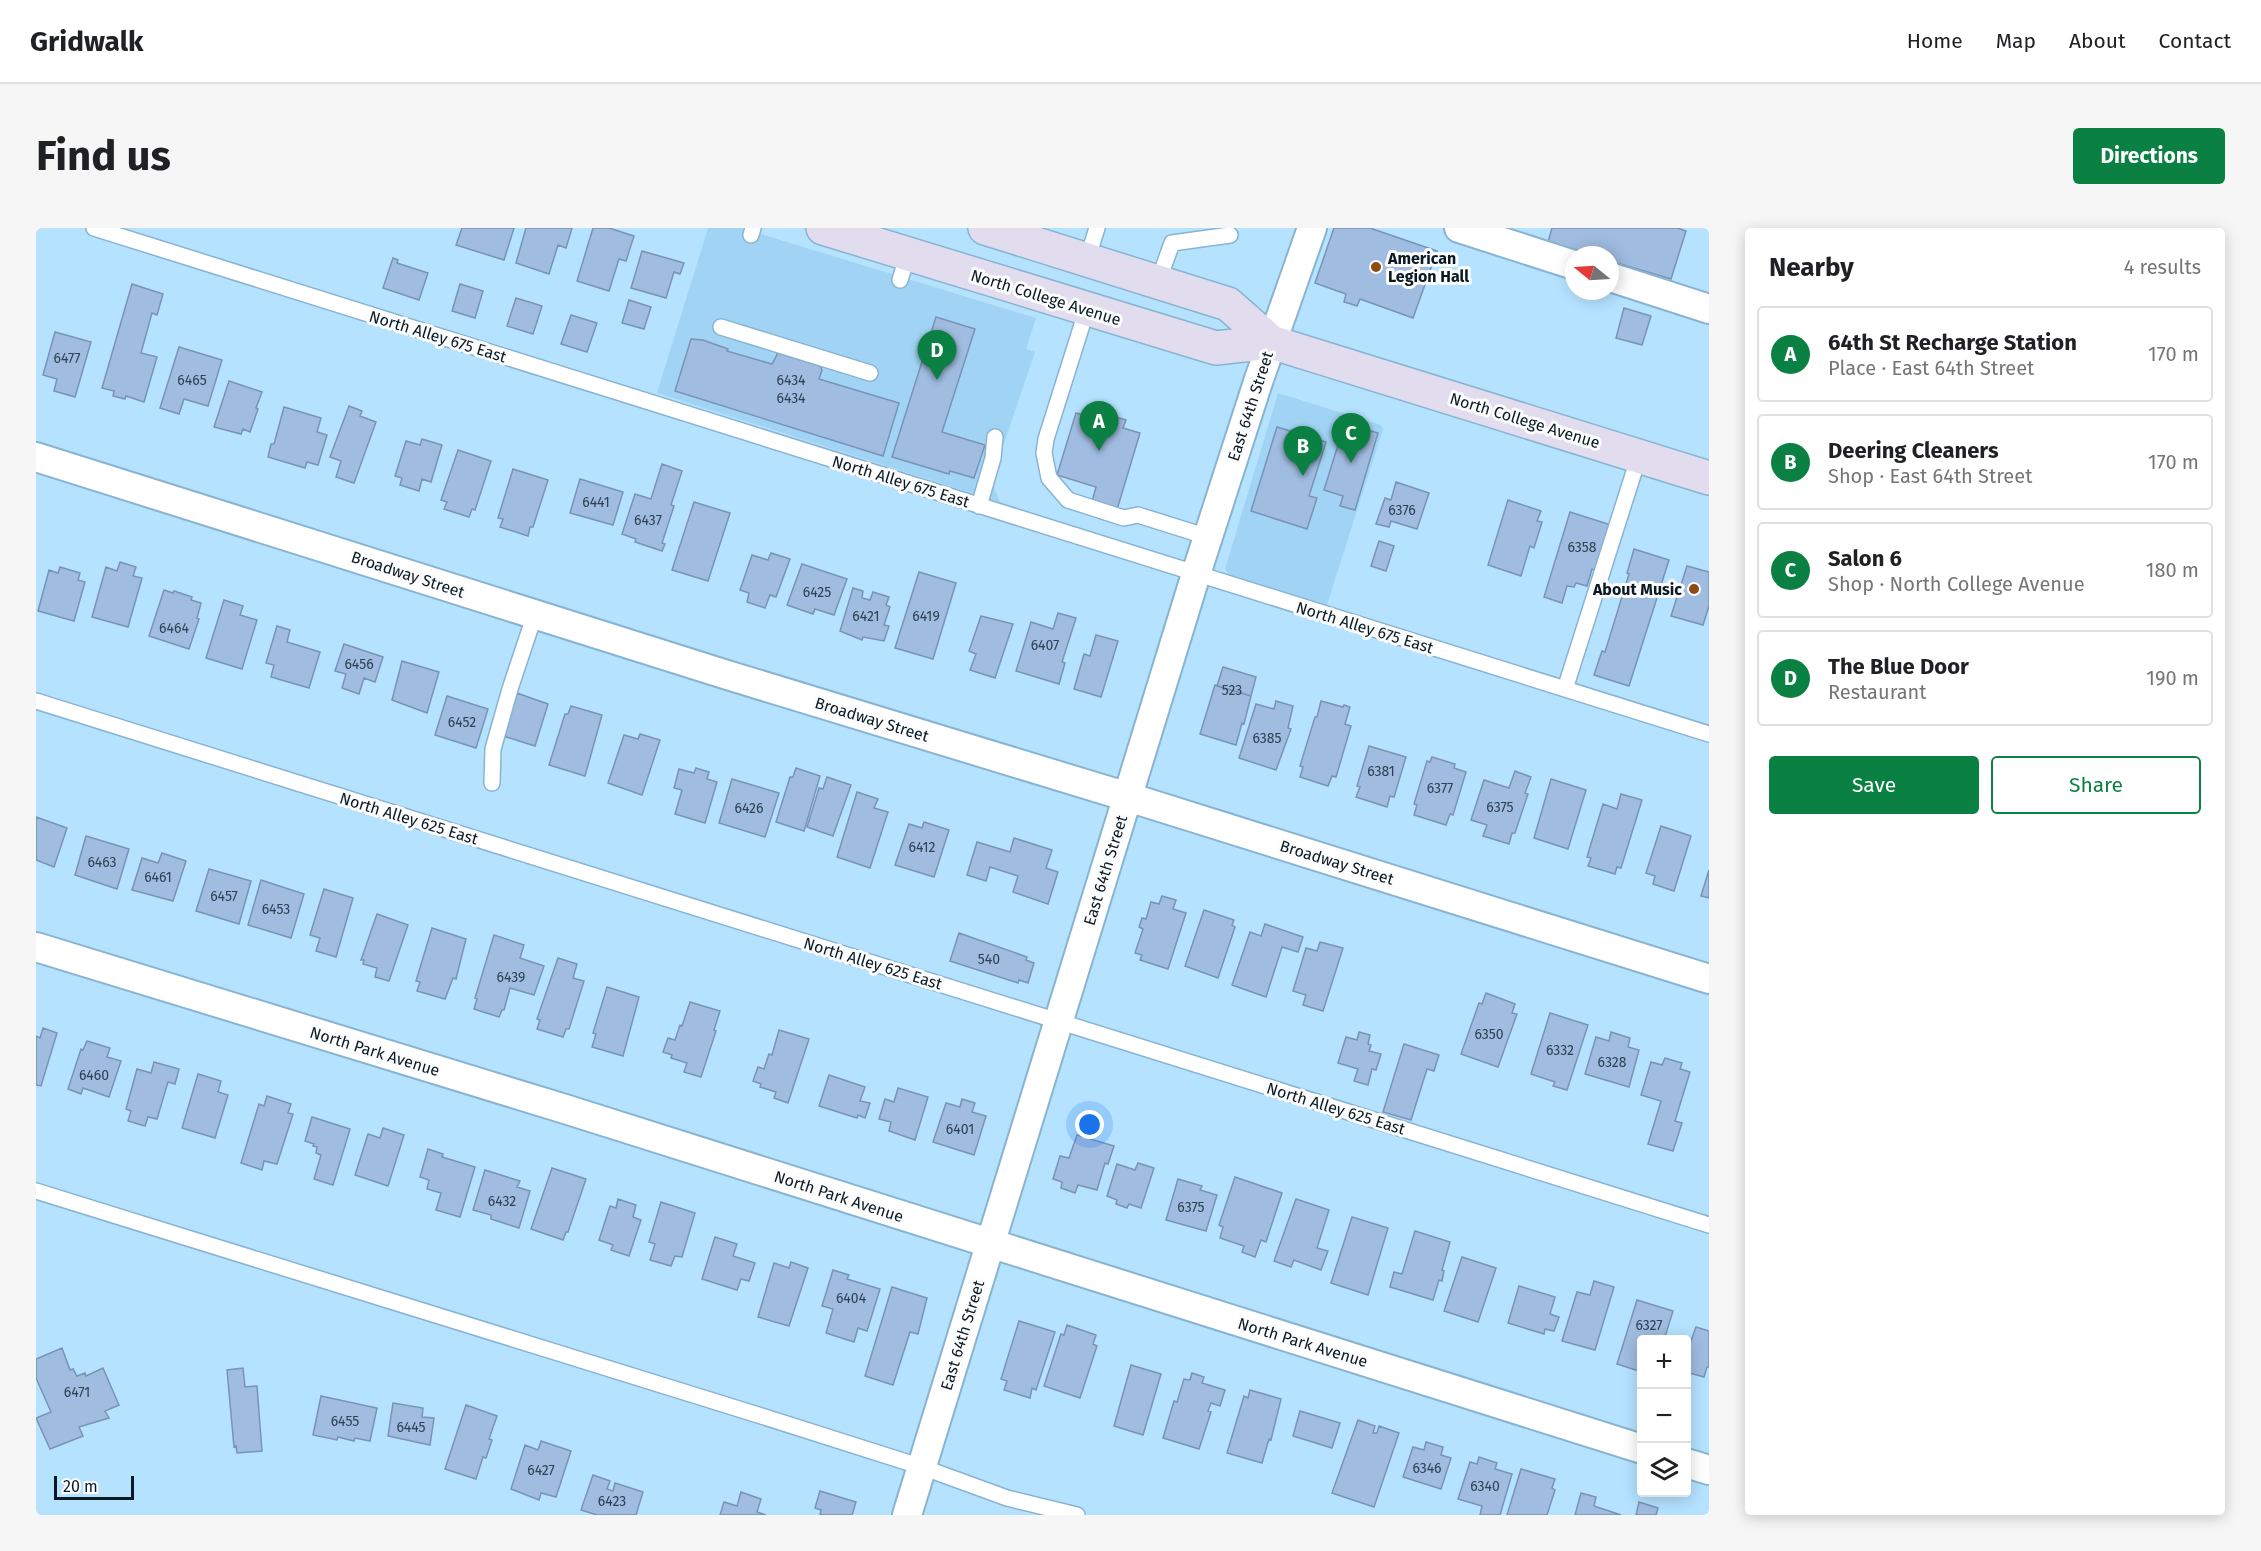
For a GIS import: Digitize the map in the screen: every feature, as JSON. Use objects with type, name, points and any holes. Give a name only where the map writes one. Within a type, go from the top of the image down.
[{"type":"main road","name":"North College Avenue","points":[[823,228],[894,252],[1216,348],[1271,342],[1709,477]]},
{"type":"main road","name":"North College Avenue","points":[[985,228],[1228,304],[1271,342]]},
{"type":"street","points":[[1460,228],[1565,262]]},
{"type":"street","name":"East 64th Street","points":[[907,1515],[1196,574],[1309,229]]},
{"type":"street","points":[[1619,280],[1709,309]]},
{"type":"street","name":"Broadway Street","points":[[36,457],[1709,979]]},
{"type":"street","name":"North Park Avenue","points":[[36,947],[566,1109],[1637,1448]]},
{"type":"street","points":[[1691,1465],[1709,1470]]},
{"type":"lane","name":"North Alley 675 East","points":[[94,228],[1709,735]]},
{"type":"lane","points":[[1087,260],[1097,228]]},
{"type":"lane","points":[[1158,282],[1172,243],[1230,235]]},
{"type":"lane","points":[[1087,309],[1046,439],[1044,453],[1048,478],[1068,500],[1124,518],[1138,515],[1208,537]]},
{"type":"lane","points":[[721,327],[870,373]]},
{"type":"lane","points":[[979,506],[993,458],[995,437]]},
{"type":"lane","points":[[1565,689],[1639,456]]},
{"type":"lane","points":[[492,783],[493,749],[535,614]]},
{"type":"lane","name":"North Alley 625 East","points":[[36,701],[1709,1225]]},
{"type":"lane","points":[[36,1191],[594,1363],[922,1467],[1007,1498],[1077,1515]]},
{"type":"shaded area","points":[[708,228],[741,228],[1036,318],[1026,349],[1035,352],[994,473],[995,490],[1000,502],[657,393]]},
{"type":"shaded area","points":[[1278,393],[1381,425],[1383,429],[1326,608],[1231,578],[1225,569]]},
{"type":"building","points":[[462,228],[514,228],[504,260],[456,245]]},
{"type":"building","points":[[526,228],[572,228],[566,248],[558,245],[549,274],[516,263]]},
{"type":"building","points":[[593,228],[609,228],[634,236],[626,261],[619,259],[609,291],[577,281]]},
{"type":"building","name":"American Legion Hall","points":[[1334,228],[1370,228],[1437,251],[1413,318],[1360,299],[1357,306],[1344,302],[1346,294],[1315,283]]},
{"type":"building","points":[[1552,228],[1677,228],[1686,231],[1671,279],[1619,264],[1619,246],[1565,247],[1548,242]]},
{"type":"building","points":[[642,251],[684,263],[680,274],[674,272],[666,298],[631,288]]},
{"type":"building","points":[[393,258],[398,260],[397,263],[428,273],[419,300],[383,288]]},
{"type":"building","points":[[132,284],[163,294],[157,315],[152,313],[141,353],[157,357],[144,402],[126,396],[125,399],[113,396],[114,391],[102,388]]},
{"type":"building","points":[[460,284],[483,291],[475,318],[452,311]]},
{"type":"building","points":[[516,298],[542,306],[533,334],[507,326]]},
{"type":"building","points":[[629,300],[651,307],[644,329],[622,323]]},
{"type":"building","points":[[1624,308],[1651,316],[1642,345],[1616,338]]},
{"type":"building","points":[[571,315],[597,323],[587,352],[561,344]]},
{"type":"building","points":[[936,317],[975,329],[942,432],[985,445],[974,478],[950,471],[949,474],[892,457]]},
{"type":"building","points":[[55,332],[91,342],[75,397],[54,391],[57,379],[43,375]]},
{"type":"building","points":[[691,339],[703,340],[728,349],[727,351],[772,364],[778,353],[820,366],[822,370],[819,379],[899,403],[883,456],[675,391]]},
{"type":"building","points":[[179,347],[222,360],[208,406],[184,399],[179,414],[160,408]]},
{"type":"building","points":[[229,381],[262,392],[250,432],[243,429],[241,434],[214,427]]},
{"type":"building","points":[[349,406],[362,411],[360,416],[376,422],[354,483],[336,477],[341,461],[330,457]]},
{"type":"building","points":[[284,407],[321,418],[317,432],[327,435],[318,465],[307,462],[305,468],[268,457]]},
{"type":"building","points":[[1076,413],[1102,420],[1103,413],[1126,420],[1123,428],[1140,433],[1116,513],[1091,505],[1096,487],[1057,475]]},
{"type":"building","points":[[1277,427],[1326,442],[1309,496],[1317,498],[1307,529],[1251,511]]},
{"type":"building","points":[[1343,429],[1365,436],[1367,430],[1378,433],[1355,510],[1340,506],[1343,496],[1324,490]]},
{"type":"building","points":[[422,439],[442,445],[431,482],[422,479],[419,491],[400,485],[402,478],[395,476],[406,441],[420,445]]},
{"type":"building","points":[[458,450],[491,461],[475,510],[472,509],[469,517],[444,509],[447,502],[441,500]]},
{"type":"building","points":[[662,464],[682,471],[671,505],[674,506],[662,543],[665,544],[662,551],[635,542],[636,539],[622,534],[635,494],[651,499]]},
{"type":"building","points":[[513,469],[548,480],[528,536],[500,527],[503,519],[498,518]]},
{"type":"building","points":[[580,479],[623,492],[613,525],[570,513]]},
{"type":"building","points":[[1396,482],[1429,493],[1417,529],[1391,521],[1389,527],[1376,524],[1385,498],[1391,500]]},
{"type":"building","points":[[1508,500],[1541,511],[1537,521],[1542,522],[1534,548],[1530,546],[1521,576],[1488,565]]},
{"type":"building","points":[[694,502],[730,513],[708,581],[672,570]]},
{"type":"building","points":[[1570,512],[1611,525],[1597,571],[1592,569],[1587,586],[1576,583],[1574,587],[1567,586],[1562,603],[1544,597]]},
{"type":"building","points":[[1379,541],[1394,546],[1386,571],[1371,566]]},
{"type":"building","points":[[1634,549],[1669,560],[1629,686],[1594,675],[1602,651],[1605,652],[1629,574],[1627,573]]},
{"type":"building","points":[[771,553],[790,559],[776,597],[770,595],[765,608],[747,602],[749,593],[740,590],[752,555],[768,560]]},
{"type":"building","points":[[120,562],[136,567],[133,576],[142,578],[128,627],[92,617],[106,567],[117,571]]},
{"type":"building","points":[[802,564],[847,579],[834,615],[815,609],[813,614],[787,605]]},
{"type":"building","name":"About Music","points":[[1687,566],[1709,572],[1709,606],[1703,625],[1671,616]]},
{"type":"building","points":[[60,567],[80,573],[78,580],[85,582],[74,621],[38,611],[49,570],[58,573]]},
{"type":"building","points":[[919,572],[956,583],[933,659],[895,648]]},
{"type":"building","points":[[853,588],[863,591],[862,598],[870,600],[873,592],[889,597],[886,605],[890,607],[884,625],[889,626],[884,641],[863,637],[862,640],[840,631]]},
{"type":"building","points":[[164,590],[192,597],[191,600],[201,603],[197,618],[199,619],[189,649],[149,636]]},
{"type":"building","points":[[224,600],[243,606],[240,615],[257,620],[242,669],[206,658]]},
{"type":"building","points":[[1058,613],[1076,618],[1062,662],[1065,663],[1059,684],[1016,671],[1031,622],[1053,629]]},
{"type":"building","points":[[981,616],[1013,624],[995,678],[970,670],[976,654],[969,651]]},
{"type":"building","points":[[277,626],[290,630],[287,642],[320,652],[309,688],[271,677],[274,665],[266,663]]},
{"type":"building","points":[[1096,635],[1118,641],[1101,697],[1074,689],[1084,654],[1090,656]]},
{"type":"building","points":[[344,644],[383,657],[375,682],[364,678],[359,694],[342,688],[346,674],[335,671]]},
{"type":"building","points":[[402,661],[439,672],[427,713],[392,700]]},
{"type":"building","points":[[1223,667],[1256,677],[1251,696],[1217,686]]},
{"type":"building","points":[[1215,685],[1251,696],[1236,745],[1200,734]]},
{"type":"building","points":[[517,693],[548,704],[535,746],[503,736]]},
{"type":"building","points":[[447,696],[488,709],[476,748],[435,735]]},
{"type":"building","points":[[1276,701],[1293,706],[1288,728],[1291,729],[1276,770],[1239,758],[1256,704],[1274,709]]},
{"type":"building","points":[[1321,701],[1350,707],[1345,724],[1351,726],[1336,777],[1332,776],[1328,786],[1300,777],[1303,767],[1300,766]]},
{"type":"building","points":[[571,706],[602,715],[585,776],[549,765],[565,714],[568,714]]},
{"type":"building","points":[[640,734],[660,740],[642,795],[608,783],[624,735],[638,739]]},
{"type":"building","points":[[1369,746],[1406,757],[1394,797],[1390,796],[1387,807],[1356,797]]},
{"type":"building","points":[[1432,757],[1455,764],[1454,768],[1466,772],[1453,815],[1450,814],[1446,825],[1414,815],[1417,805],[1414,804],[1427,761],[1430,762]]},
{"type":"building","points":[[696,768],[709,772],[707,779],[717,782],[705,823],[675,814],[682,790],[674,788],[679,769],[694,773]]},
{"type":"building","points":[[796,768],[820,776],[804,831],[776,822],[790,777],[793,777]]},
{"type":"building","points":[[1515,771],[1531,777],[1525,793],[1528,794],[1509,844],[1483,836],[1487,825],[1471,820],[1484,780],[1509,788]]},
{"type":"building","points":[[827,777],[851,785],[833,836],[807,827],[819,788],[823,789]]},
{"type":"building","points":[[732,779],[779,793],[765,837],[719,823]]},
{"type":"building","points":[[1551,779],[1586,790],[1568,849],[1534,838]]},
{"type":"building","points":[[857,792],[878,799],[874,808],[888,812],[870,868],[837,857]]},
{"type":"building","points":[[1621,794],[1642,800],[1621,868],[1617,867],[1615,874],[1588,866],[1591,858],[1587,857],[1603,804],[1617,809]]},
{"type":"building","points":[[36,817],[67,828],[54,867],[36,860]]},
{"type":"building","points":[[924,822],[949,830],[934,877],[895,865],[909,824],[922,828]]},
{"type":"building","points":[[1661,826],[1691,836],[1674,891],[1653,884],[1655,876],[1646,873]]},
{"type":"building","points":[[86,836],[129,849],[117,889],[75,875]]},
{"type":"building","points":[[1014,838],[1052,850],[1046,868],[1058,872],[1048,904],[1013,892],[1018,876],[990,867],[986,881],[967,875],[977,842],[1010,852]]},
{"type":"building","points":[[162,853],[186,861],[173,901],[132,890],[142,858],[158,863]]},
{"type":"building","points":[[209,869],[251,881],[239,924],[196,911]]},
{"type":"building","points":[[1709,870],[1709,898],[1701,896]]},
{"type":"building","points":[[261,880],[304,894],[291,938],[248,925]]},
{"type":"building","points":[[324,889],[353,898],[336,957],[316,951],[320,938],[310,935]]},
{"type":"building","points":[[1162,896],[1176,900],[1173,909],[1186,913],[1168,969],[1140,960],[1142,955],[1135,953],[1143,929],[1139,927],[1142,918],[1146,919],[1151,902],[1159,904]]},
{"type":"building","points":[[1204,910],[1234,920],[1232,925],[1235,927],[1218,978],[1185,966]]},
{"type":"building","points":[[377,914],[408,925],[389,981],[375,977],[377,968],[363,964],[364,960],[361,960]]},
{"type":"building","points":[[1265,924],[1303,937],[1298,952],[1282,947],[1266,997],[1232,985],[1250,932],[1261,936]]},
{"type":"building","points":[[432,928],[466,939],[456,979],[453,978],[445,999],[417,991],[420,982],[416,981]]},
{"type":"building","points":[[959,933],[1027,957],[1026,960],[1034,963],[1028,983],[1019,980],[1018,983],[950,961]]},
{"type":"building","points":[[494,935],[524,945],[520,958],[544,966],[534,995],[510,988],[504,1010],[499,1017],[474,1009],[477,999],[475,998]]},
{"type":"building","points":[[1320,942],[1343,948],[1323,1011],[1303,1005],[1306,995],[1293,991],[1306,948],[1317,951]]},
{"type":"building","points":[[558,958],[577,964],[573,978],[584,981],[569,1029],[566,1029],[563,1037],[537,1029],[540,1020],[537,1019]]},
{"type":"building","points":[[607,987],[639,997],[623,1056],[592,1047],[596,1034],[593,1033]]},
{"type":"building","points":[[1486,993],[1515,1004],[1512,1013],[1517,1014],[1498,1067],[1461,1054],[1479,1003],[1482,1004]]},
{"type":"building","points":[[690,1002],[720,1011],[701,1077],[684,1072],[687,1063],[671,1058],[672,1055],[663,1052],[668,1038],[675,1040]]},
{"type":"building","points":[[1550,1013],[1588,1025],[1567,1090],[1553,1086],[1555,1082],[1531,1074]]},
{"type":"building","points":[[43,1028],[57,1033],[41,1086],[36,1085],[36,1036],[40,1038]]},
{"type":"building","points":[[779,1030],[809,1039],[788,1103],[774,1098],[776,1092],[760,1087],[761,1084],[753,1081],[758,1067],[764,1069],[769,1054],[772,1055]]},
{"type":"building","points":[[1359,1032],[1370,1035],[1369,1051],[1381,1054],[1376,1070],[1372,1069],[1368,1085],[1354,1081],[1358,1069],[1338,1063],[1346,1037],[1357,1040]]},
{"type":"building","points":[[1611,1032],[1630,1038],[1628,1047],[1639,1050],[1629,1087],[1585,1074],[1596,1037],[1609,1041]]},
{"type":"building","points":[[87,1041],[110,1048],[107,1057],[121,1061],[109,1097],[83,1088],[81,1094],[68,1089],[81,1049],[83,1050]]},
{"type":"building","points":[[1404,1044],[1439,1055],[1434,1071],[1427,1069],[1411,1120],[1383,1112]]},
{"type":"building","points":[[1665,1058],[1682,1063],[1680,1069],[1690,1072],[1675,1121],[1682,1123],[1673,1151],[1648,1144],[1661,1101],[1641,1095],[1651,1062],[1662,1065]]},
{"type":"building","points":[[154,1062],[179,1069],[175,1084],[168,1082],[157,1119],[148,1117],[145,1126],[128,1121],[131,1111],[126,1109],[137,1069],[151,1073]]},
{"type":"building","points":[[198,1074],[221,1081],[218,1092],[228,1095],[215,1138],[182,1128]]},
{"type":"building","points":[[829,1075],[865,1087],[860,1101],[870,1103],[865,1118],[858,1115],[857,1118],[819,1106]]},
{"type":"building","points":[[898,1088],[928,1097],[915,1140],[889,1131],[891,1122],[879,1119],[885,1099],[894,1102]]},
{"type":"building","points":[[267,1096],[291,1104],[288,1113],[293,1114],[277,1164],[264,1161],[262,1170],[241,1163],[259,1104],[264,1106]]},
{"type":"building","points":[[962,1099],[975,1103],[972,1112],[986,1116],[974,1155],[933,1142],[946,1103],[960,1107]]},
{"type":"building","points":[[312,1117],[350,1129],[333,1185],[314,1179],[321,1155],[316,1153],[317,1147],[313,1146],[314,1144],[305,1141]]},
{"type":"building","points":[[383,1128],[404,1135],[388,1186],[355,1175],[368,1134],[380,1138]]},
{"type":"building","points":[[1077,1135],[1114,1146],[1108,1164],[1105,1163],[1097,1190],[1078,1185],[1075,1193],[1061,1188],[1062,1182],[1053,1179],[1060,1156],[1069,1158]]},
{"type":"building","points":[[428,1149],[443,1154],[442,1157],[475,1167],[460,1217],[436,1210],[441,1193],[427,1189],[429,1180],[420,1177]]},
{"type":"building","points":[[1138,1163],[1154,1168],[1141,1208],[1129,1204],[1127,1208],[1116,1204],[1117,1200],[1107,1196],[1117,1164],[1135,1170]]},
{"type":"building","points":[[552,1168],[586,1179],[568,1232],[563,1240],[531,1229]]},
{"type":"building","points":[[485,1170],[520,1181],[517,1187],[530,1191],[519,1228],[491,1219],[491,1215],[473,1210]]},
{"type":"building","points":[[1235,1177],[1282,1193],[1266,1242],[1261,1240],[1255,1257],[1242,1252],[1244,1246],[1220,1238],[1223,1227],[1219,1225]]},
{"type":"building","points":[[1178,1179],[1202,1186],[1200,1190],[1217,1195],[1206,1231],[1166,1220]]},
{"type":"building","points":[[618,1199],[636,1205],[633,1217],[641,1220],[629,1256],[611,1250],[613,1245],[599,1240],[610,1206],[616,1208]]},
{"type":"building","points":[[1296,1199],[1329,1210],[1317,1248],[1328,1251],[1321,1270],[1294,1260],[1291,1267],[1274,1261]]},
{"type":"building","points":[[661,1202],[695,1213],[682,1257],[675,1256],[671,1266],[650,1260],[655,1244],[649,1242]]},
{"type":"building","points":[[1352,1217],[1388,1228],[1368,1295],[1331,1283]]},
{"type":"building","points":[[1415,1231],[1450,1242],[1442,1270],[1444,1271],[1442,1281],[1439,1280],[1433,1300],[1390,1287],[1394,1272],[1402,1274]]},
{"type":"building","points":[[715,1237],[737,1244],[733,1256],[755,1263],[749,1281],[741,1279],[737,1290],[702,1279]]},
{"type":"building","points":[[1462,1257],[1496,1268],[1478,1322],[1444,1311]]},
{"type":"building","points":[[791,1262],[808,1268],[789,1326],[758,1317],[774,1263],[789,1268]]},
{"type":"building","points":[[833,1270],[849,1275],[847,1279],[880,1289],[867,1331],[858,1328],[854,1342],[826,1333],[833,1309],[822,1306]]},
{"type":"building","points":[[1594,1281],[1614,1287],[1595,1350],[1562,1341],[1577,1292],[1590,1295]]},
{"type":"building","points":[[1519,1286],[1555,1297],[1550,1314],[1559,1317],[1554,1331],[1545,1329],[1544,1334],[1508,1323]]},
{"type":"building","points":[[892,1287],[927,1298],[918,1334],[910,1332],[893,1385],[865,1376]]},
{"type":"building","points":[[1637,1300],[1673,1311],[1666,1335],[1637,1335],[1637,1370],[1617,1364]]},
{"type":"building","points":[[1019,1321],[1055,1332],[1036,1390],[1032,1388],[1030,1398],[1004,1390],[1007,1381],[1001,1379]]},
{"type":"building","points":[[1067,1325],[1096,1335],[1093,1344],[1097,1346],[1080,1398],[1044,1386],[1061,1334],[1064,1335]]},
{"type":"building","points":[[1696,1327],[1709,1331],[1709,1367],[1704,1377],[1691,1373],[1691,1341]]},
{"type":"building","points":[[62,1348],[70,1370],[73,1369],[77,1376],[85,1373],[86,1376],[103,1368],[119,1405],[105,1411],[109,1418],[79,1427],[83,1436],[50,1449],[36,1418],[51,1412],[36,1378],[36,1359]]},
{"type":"building","points":[[1131,1365],[1161,1374],[1143,1435],[1114,1426]]},
{"type":"building","points":[[243,1368],[245,1387],[257,1386],[262,1451],[237,1453],[236,1446],[234,1447],[227,1370]]},
{"type":"building","points":[[1192,1373],[1204,1377],[1202,1383],[1225,1390],[1220,1406],[1211,1403],[1208,1411],[1211,1412],[1199,1449],[1163,1438],[1174,1401],[1177,1402],[1184,1379],[1190,1380]]},
{"type":"building","points":[[1250,1390],[1281,1399],[1271,1440],[1269,1439],[1262,1463],[1227,1453],[1244,1396],[1248,1398]]},
{"type":"building","points":[[321,1396],[377,1408],[370,1441],[355,1438],[354,1441],[338,1437],[337,1440],[313,1435]]},
{"type":"building","points":[[393,1403],[423,1408],[422,1417],[434,1418],[430,1445],[388,1436]]},
{"type":"building","points":[[466,1405],[497,1416],[489,1439],[492,1440],[486,1458],[483,1457],[476,1479],[445,1469]]},
{"type":"building","points":[[1300,1411],[1340,1423],[1332,1448],[1293,1436]]},
{"type":"building","points":[[1358,1420],[1375,1426],[1373,1433],[1377,1433],[1379,1426],[1399,1433],[1374,1507],[1332,1493]]},
{"type":"building","points":[[541,1441],[571,1451],[556,1497],[541,1493],[539,1500],[511,1489],[525,1445],[538,1450]]},
{"type":"building","points":[[1426,1442],[1443,1447],[1441,1455],[1451,1458],[1441,1489],[1403,1477],[1413,1447],[1424,1450]]},
{"type":"building","points":[[1479,1457],[1497,1463],[1495,1469],[1512,1474],[1500,1515],[1480,1515],[1482,1506],[1458,1499],[1470,1462],[1477,1464]]},
{"type":"building","points":[[1521,1469],[1555,1479],[1552,1488],[1555,1490],[1547,1515],[1507,1515]]},
{"type":"building","points":[[593,1475],[610,1481],[607,1489],[613,1491],[615,1483],[643,1492],[636,1515],[597,1515],[581,1510]]},
{"type":"building","points":[[820,1491],[856,1502],[852,1515],[820,1515],[821,1510],[815,1508]]},
{"type":"building","points":[[741,1492],[761,1499],[757,1512],[766,1515],[720,1515],[724,1502],[737,1506]]},
{"type":"building","points":[[1581,1493],[1596,1497],[1594,1506],[1621,1515],[1575,1515]]},
{"type":"building","points":[[1639,1502],[1658,1508],[1656,1515],[1636,1515]]},
{"type":"place","name":"American Legion Hall","points":[[1376,267]]},
{"type":"place","name":"The Blue Door","points":[[937,380]]},
{"type":"place","name":"64th St Recharge Station","points":[[1099,451]]},
{"type":"place","name":"Salon 6","points":[[1351,463]]},
{"type":"place","name":"Deering Cleaners","points":[[1303,476]]},
{"type":"place","name":"About Music","points":[[1694,589]]}]
